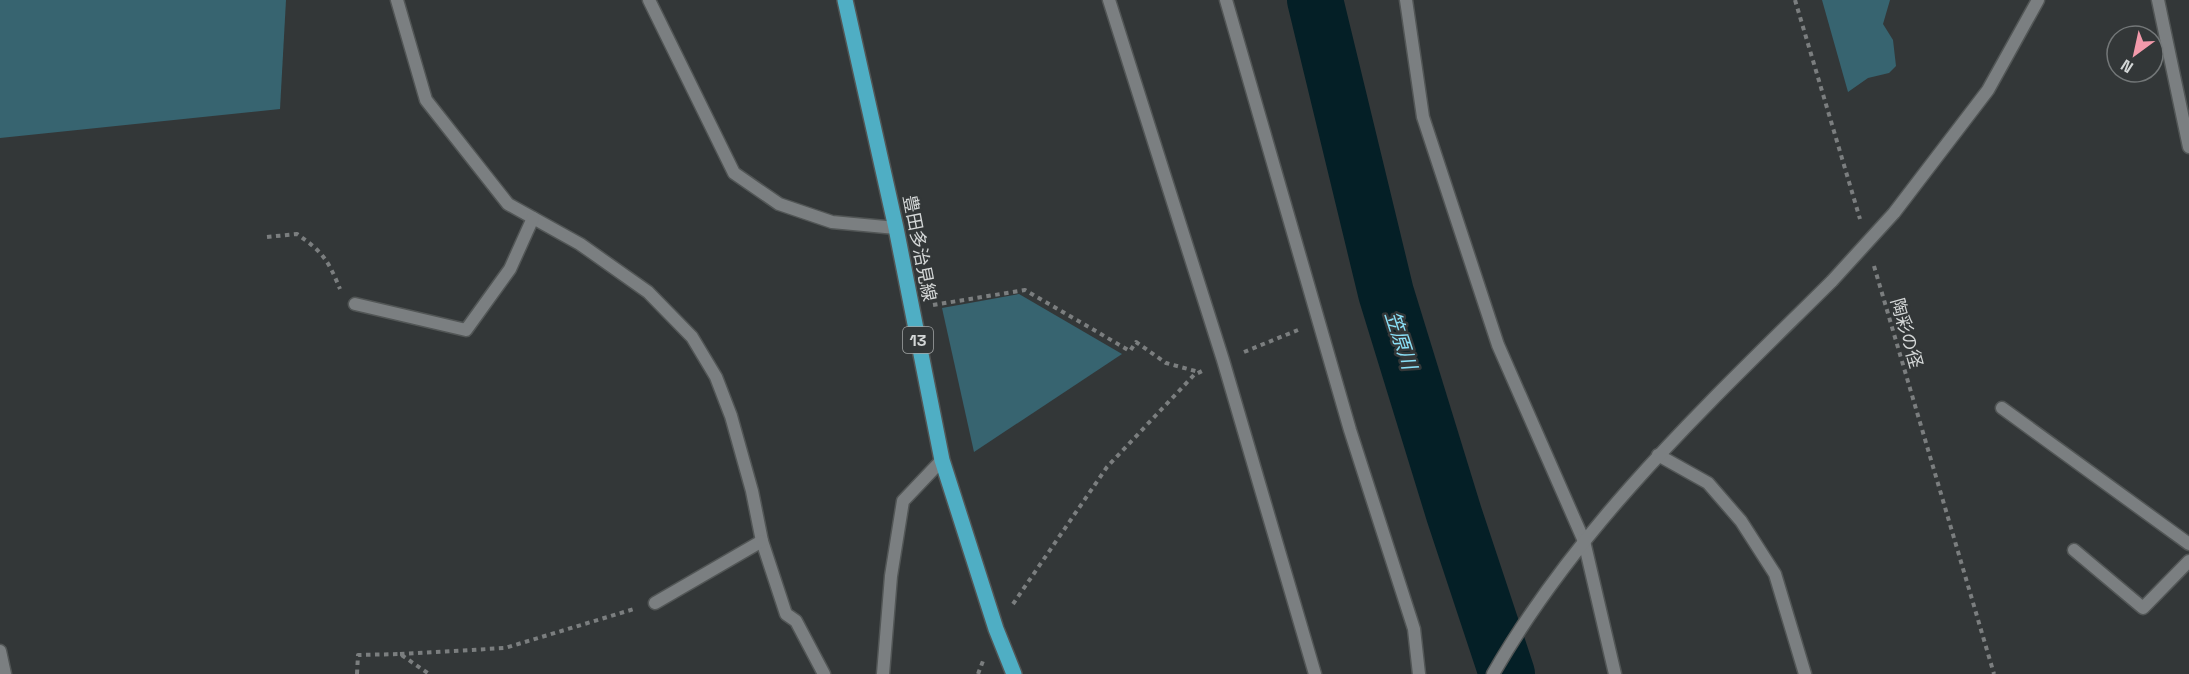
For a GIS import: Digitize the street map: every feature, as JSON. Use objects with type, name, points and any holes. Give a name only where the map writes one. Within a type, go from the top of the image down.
[{"type":"main road","name":"豊田多治見線","points":[[845,0],[896,228],[942,460],[996,629],[1014,674]]},
{"type":"street","points":[[397,0],[426,100],[508,204],[580,244],[648,292],[692,337],[716,377],[731,416],[752,491],[762,541],[786,614],[796,621],[824,674]]},
{"type":"street","points":[[649,0],[734,172],[779,204],[832,222],[896,228]]},
{"type":"street","points":[[1109,0],[1223,360],[1315,674]]},
{"type":"street","points":[[1226,0],[1350,430],[1414,629],[1419,674]]},
{"type":"street","points":[[1406,0],[1423,117],[1498,345],[1584,541],[1615,674]]},
{"type":"street","points":[[1493,674],[1509,646],[1558,574],[1658,455],[1832,281],[1894,213],[1988,90],[2038,0]]},
{"type":"street","points":[[2158,0],[2189,147]]},
{"type":"street","points":[[356,304],[466,330],[510,269],[533,218]]},
{"type":"street","points":[[2002,408],[2189,544]]},
{"type":"street","points":[[1658,455],[1708,483],[1741,521],[1775,574],[1805,674]]},
{"type":"street","points":[[883,674],[891,576],[903,501],[942,460]]},
{"type":"street","points":[[655,603],[762,541]]},
{"type":"street","points":[[2074,550],[2143,608],[2189,561]]},
{"type":"street","points":[[0,651],[5,674]]},
{"type":"path","points":[[1796,0],[1863,228]]},
{"type":"path","points":[[267,237],[297,234],[315,246],[328,261],[340,290],[356,304]]},
{"type":"path","name":"陶彩の径","points":[[1873,263],[1994,674]]},
{"type":"path","points":[[912,308],[1025,290],[1130,351],[1136,342],[1166,363],[1199,372]]},
{"type":"path","points":[[978,674],[996,629],[1107,467],[1194,375],[1223,360],[1318,321]]},
{"type":"path","points":[[357,674],[358,655],[505,648],[655,603]]},
{"type":"path","points":[[400,654],[429,674]]},
{"type":"shaded area","points":[[0,0],[286,0],[280,109],[0,138]]},
{"type":"shaded area","points":[[1822,0],[1890,0],[1883,24],[1893,40],[1896,66],[1889,73],[1868,78],[1848,92]]},
{"type":"shaded area","points":[[1019,294],[1122,354],[974,452],[942,308]]},
{"type":"waterway","name":"笠原川","points":[[1315,0],[1386,293],[1454,514],[1507,674]]}]
